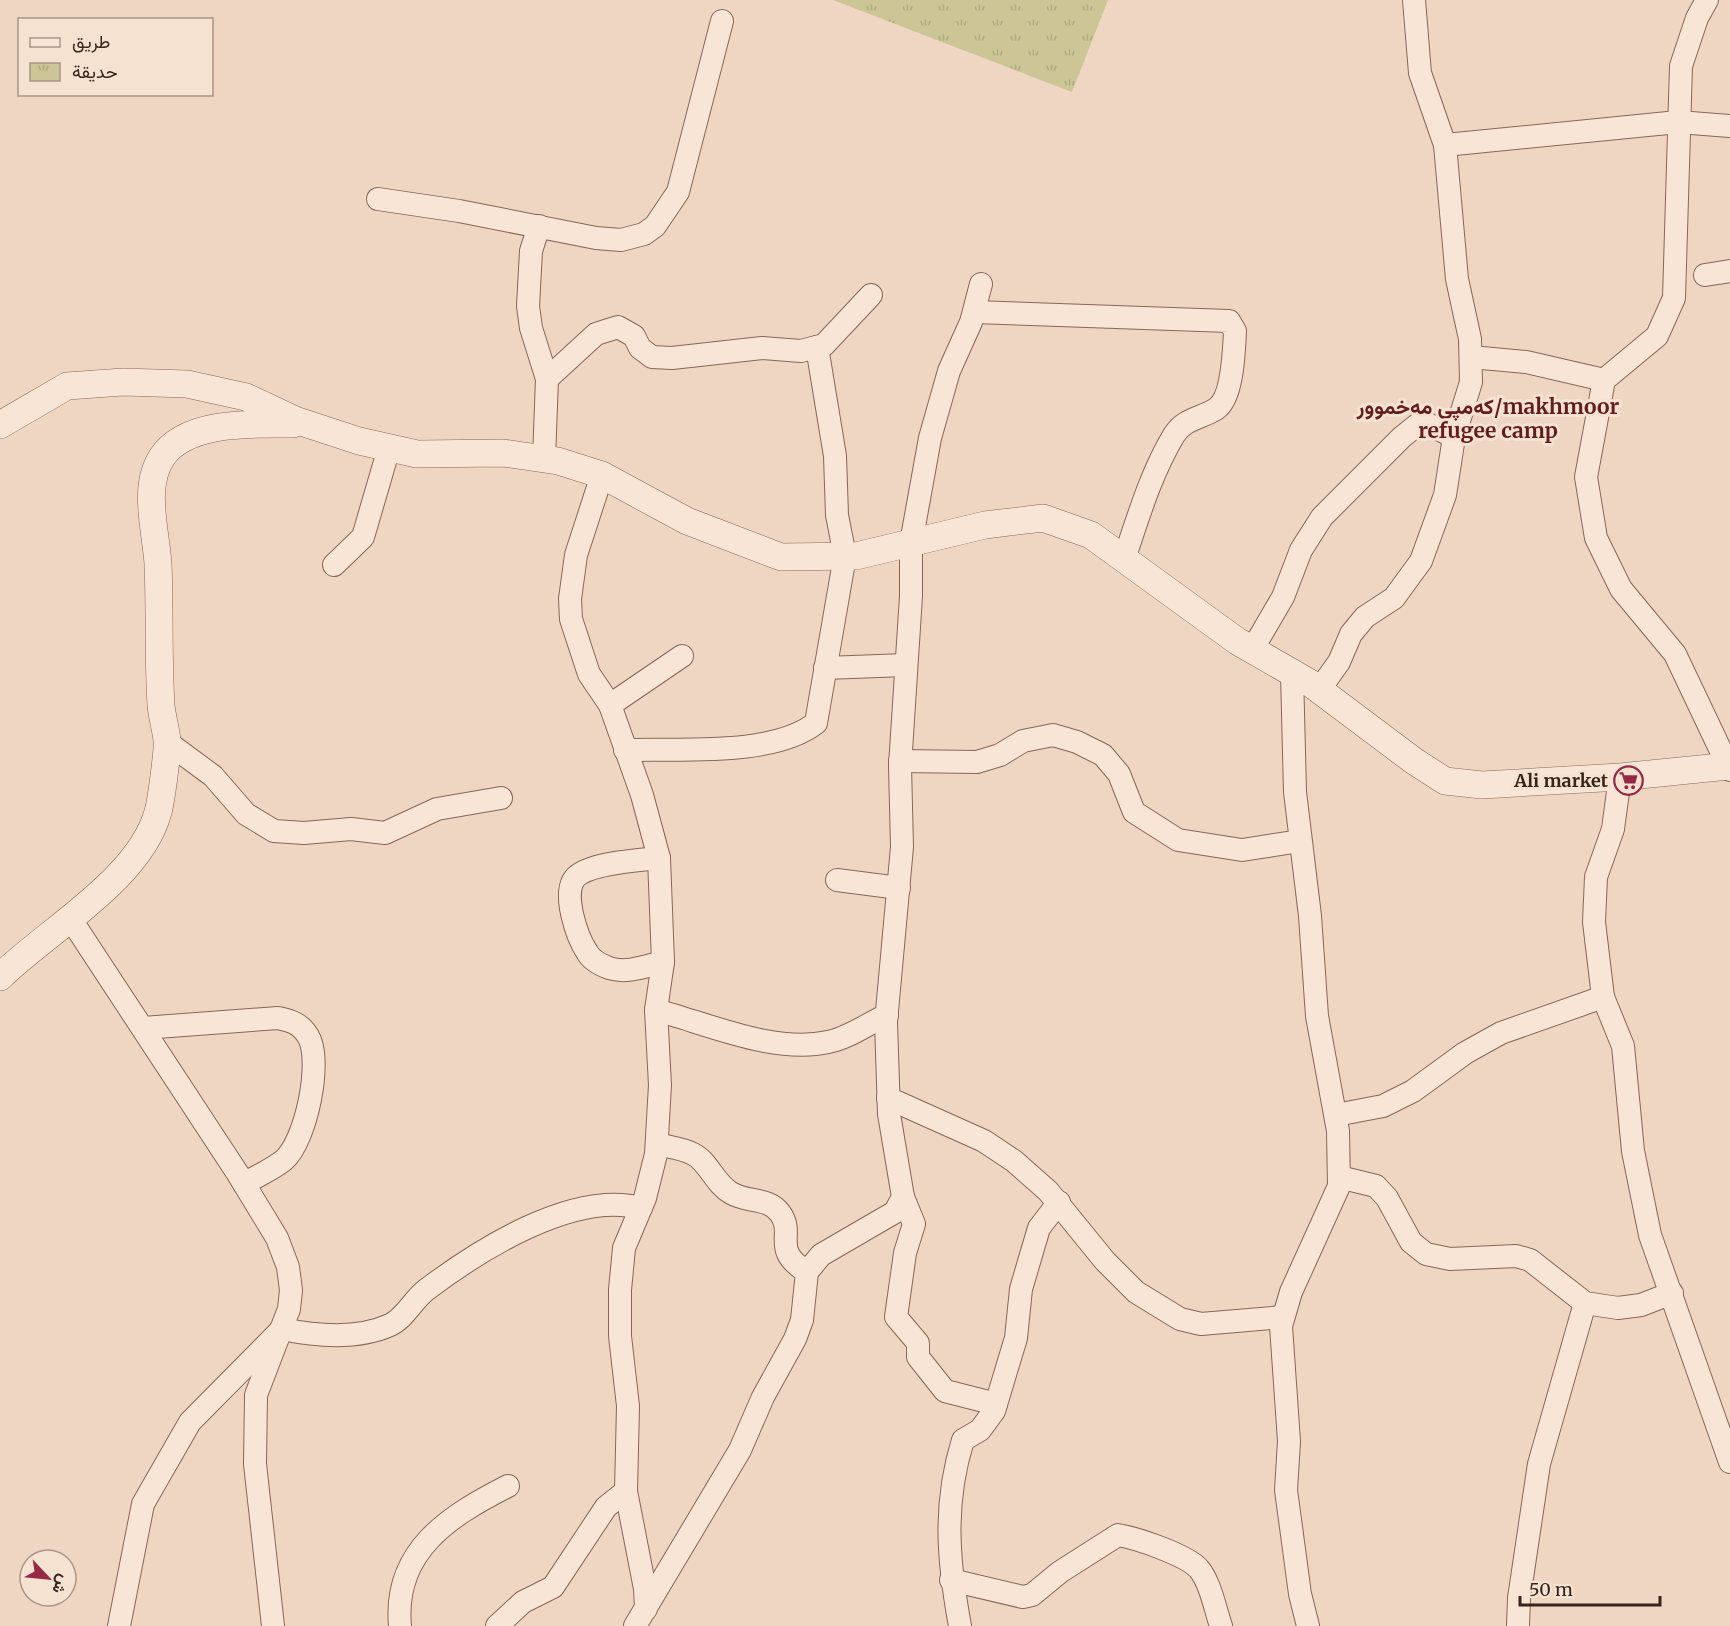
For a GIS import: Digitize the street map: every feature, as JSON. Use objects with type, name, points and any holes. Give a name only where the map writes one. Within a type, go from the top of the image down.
[{"type":"street","points":[[1319,690],[1340,662],[1351,634],[1365,617],[1394,598],[1421,561],[1445,495],[1454,437],[1472,382],[1470,339],[1457,279],[1445,145],[1420,73],[1414,0]]},
{"type":"street","points":[[0,425],[67,386],[123,382],[187,384],[236,395],[310,425],[389,448],[417,454],[503,453],[544,459],[602,475],[687,521],[781,557],[856,556],[985,525],[1043,518],[1091,535],[1252,650],[1319,690],[1414,761],[1445,781],[1482,785],[1620,777],[1729,767],[1675,654],[1621,589],[1596,538],[1586,477],[1604,380],[1657,336],[1674,298],[1681,66],[1697,18],[1707,0]]},
{"type":"street","points":[[378,199],[596,238],[621,240],[645,234],[655,226],[678,192],[722,21]]},
{"type":"street","points":[[1445,145],[1678,122],[1730,126]]},
{"type":"street","points":[[539,226],[531,251],[528,306],[531,328],[547,379],[544,459]]},
{"type":"street","points":[[1705,275],[1730,271]]},
{"type":"street","points":[[981,284],[974,312],[949,371],[930,438],[911,543],[911,596],[900,761],[902,847],[887,1016],[888,1098],[903,1197],[914,1224],[905,1253],[896,1317],[918,1343],[918,1357],[945,1391],[996,1404]]},
{"type":"street","points":[[547,379],[596,334],[618,327],[634,336],[640,348],[652,357],[672,358],[762,348],[801,351],[817,347],[824,345],[871,295]]},
{"type":"street","points":[[974,312],[1229,321],[1236,331],[1226,396],[1217,408],[1184,423],[1174,435],[1154,477],[1124,559]]},
{"type":"street","points":[[625,750],[734,749],[803,733],[816,723],[845,556],[837,514],[835,456],[817,347]]},
{"type":"street","points":[[1471,357],[1526,362],[1604,380]]},
{"type":"street","points":[[1252,650],[1282,597],[1301,550],[1330,509],[1402,437],[1422,421],[1454,437]]},
{"type":"street","points":[[0,977],[70,918],[135,857],[150,834],[159,811],[167,742],[161,706],[158,562],[152,499],[155,471],[163,456],[178,442],[200,432],[246,424],[310,425]]},
{"type":"street","points":[[333,564],[363,537],[389,448]]},
{"type":"street","points":[[602,475],[576,555],[570,599],[575,637],[589,674],[610,705],[642,795],[659,858],[663,962],[656,1010],[660,1085],[657,1144],[641,1208],[624,1248],[620,1290],[620,1336],[628,1406],[626,1491],[645,1589],[641,1617]]},
{"type":"street","points":[[610,705],[682,656]]},
{"type":"street","points":[[825,669],[906,665]]},
{"type":"street","points":[[1292,673],[1293,752],[1300,842],[1310,916],[1317,1016],[1336,1115],[1339,1177],[1339,1186],[1309,1249],[1283,1317],[1281,1350],[1289,1441],[1286,1490],[1300,1594],[1308,1626]]},
{"type":"street","points":[[900,761],[977,762],[1000,755],[1023,741],[1053,735],[1077,742],[1103,755],[1119,774],[1134,812],[1178,840],[1242,850],[1300,842]]},
{"type":"street","points":[[167,742],[213,776],[246,814],[274,831],[304,833],[351,830],[385,833],[437,809],[501,798]]},
{"type":"street","points":[[1620,777],[1612,829],[1596,877],[1594,922],[1603,998],[1623,1046],[1633,1151],[1650,1235],[1730,1462]]},
{"type":"street","points":[[659,858],[631,860],[586,871],[574,878],[570,892],[570,907],[586,951],[592,959],[615,969],[633,969],[663,962]]},
{"type":"street","points":[[837,880],[899,888]]},
{"type":"street","points":[[70,918],[244,1184],[277,1238],[288,1267],[291,1290],[282,1329],[256,1395],[255,1464],[273,1626]]},
{"type":"street","points":[[1336,1115],[1383,1106],[1413,1091],[1465,1053],[1501,1033],[1603,998]]},
{"type":"street","points":[[656,1010],[768,1042],[802,1044],[837,1040],[887,1016]]},
{"type":"street","points":[[143,1028],[278,1018],[298,1023],[310,1038],[313,1063],[309,1106],[300,1138],[285,1159],[244,1184]]},
{"type":"street","points":[[888,1098],[984,1141],[1036,1179],[1059,1202],[1105,1261],[1136,1292],[1180,1319],[1201,1324],[1283,1317]]},
{"type":"street","points":[[657,1144],[694,1154],[719,1184],[731,1194],[773,1204],[783,1217],[788,1255],[793,1263],[807,1272]]},
{"type":"street","points":[[1339,1177],[1376,1186],[1387,1198],[1411,1242],[1426,1254],[1450,1258],[1516,1256],[1530,1260],[1585,1303],[1630,1307],[1672,1293]]},
{"type":"street","points":[[641,1617],[735,1459],[763,1397],[788,1355],[802,1320],[807,1272],[821,1255],[895,1212],[903,1197]]},
{"type":"street","points":[[960,1626],[951,1580],[948,1545],[956,1463],[963,1440],[980,1430],[996,1404],[1016,1338],[1022,1289],[1039,1228],[1059,1202]]},
{"type":"street","points":[[282,1329],[316,1336],[362,1333],[391,1324],[423,1292],[477,1254],[520,1230],[591,1206],[622,1203],[641,1208]]},
{"type":"street","points":[[1518,1626],[1519,1598],[1539,1464],[1585,1303]]},
{"type":"street","points":[[119,1626],[143,1504],[190,1422],[282,1329]]},
{"type":"street","points":[[400,1626],[398,1606],[401,1582],[435,1530],[471,1504],[508,1486]]},
{"type":"street","points":[[497,1626],[523,1602],[553,1587],[606,1508],[626,1491]]},
{"type":"street","points":[[951,1580],[1023,1597],[1032,1595],[1060,1572],[1110,1539],[1118,1535],[1124,1536],[1191,1562],[1199,1569],[1221,1626]]},
{"type":"green space","points":[[833,0],[1108,0],[1072,92]]},
{"type":"place","name":"Ali market","points":[[1629,780]]},
{"type":"district","name":"کەمپی مەخموور/makhmoor refugee camp","points":[[1488,418]]}]
